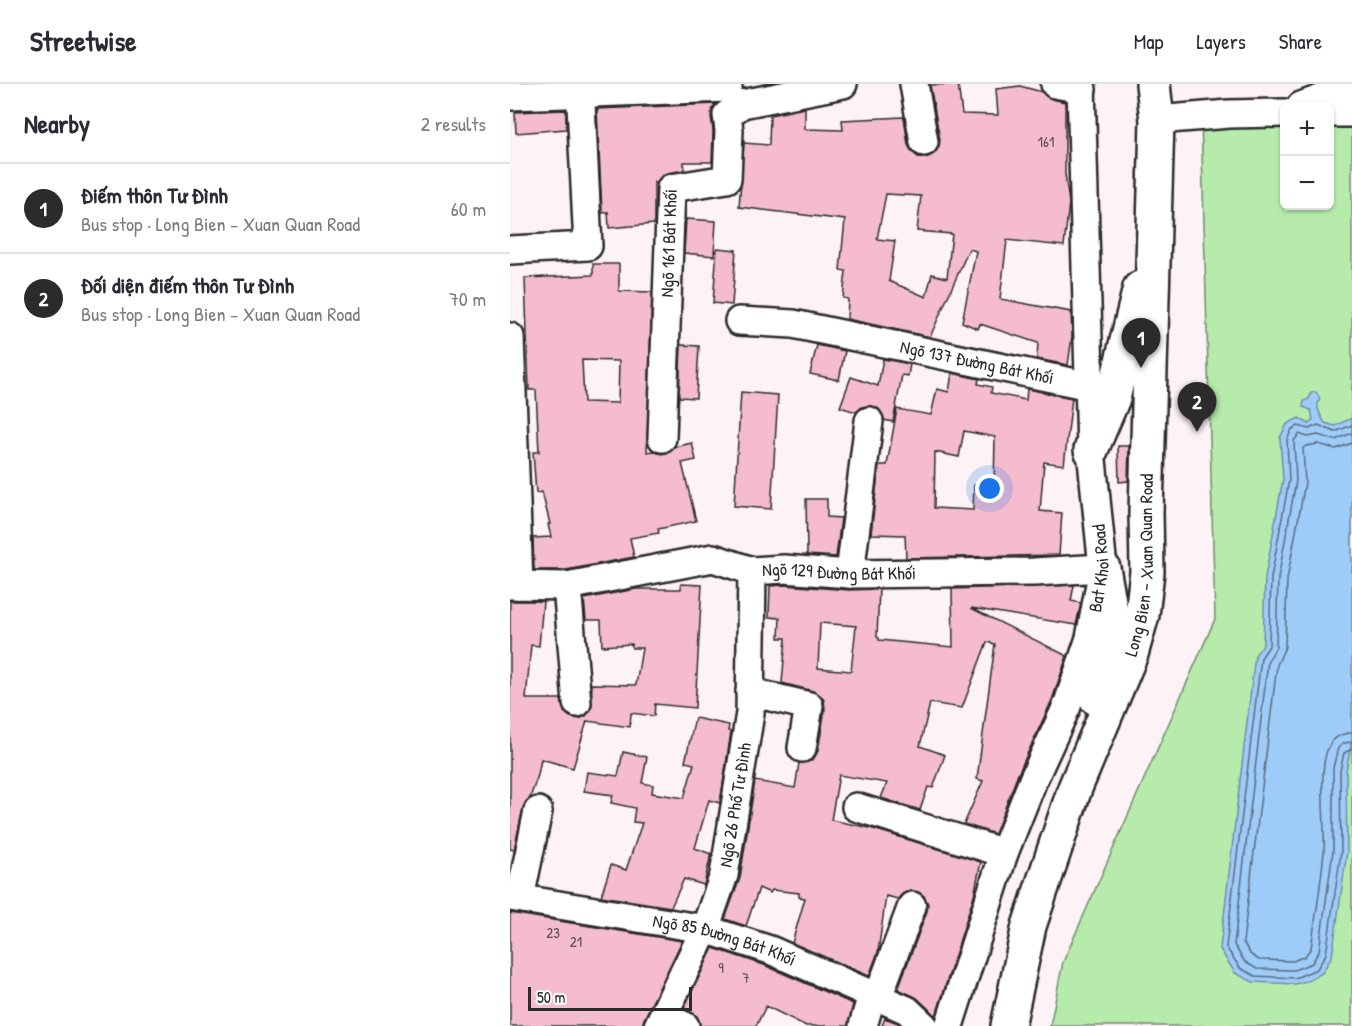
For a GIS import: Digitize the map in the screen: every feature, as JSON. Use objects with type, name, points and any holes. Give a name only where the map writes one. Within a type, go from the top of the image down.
[{"type":"main road","name":"Long Bien – Xuan Quan Road","points":[[1008,1026],[1029,926],[1076,788],[1131,654],[1142,615],[1147,572],[1146,512],[1157,120],[1153,84]]},
{"type":"main road","points":[[1091,450],[1113,398],[1144,270],[1153,206]]},
{"type":"main road","points":[[1076,788],[1107,648],[1111,613],[1103,568]]},
{"type":"street","points":[[510,96],[581,89],[733,92],[843,84]]},
{"type":"street","points":[[914,84],[924,142]]},
{"type":"street","points":[[1055,84],[1082,86]]},
{"type":"street","name":"Bat Khoi Road","points":[[950,1026],[1004,853],[1033,780],[1067,705],[1090,638],[1103,568],[1091,450],[1082,86]]},
{"type":"street","points":[[510,250],[588,246],[581,89]]},
{"type":"street","points":[[1312,102],[1352,89]]},
{"type":"street","name":"Ngõ 161 Bát Khối","points":[[663,438],[671,188],[727,179],[729,130],[727,115],[733,92]]},
{"type":"street","points":[[1157,120],[1280,111]]},
{"type":"street","points":[[1334,113],[1352,113]]},
{"type":"street","name":"Ngõ 137 Đường Bát Khối","points":[[739,321],[793,324],[1090,386]]},
{"type":"street","points":[[510,337],[515,585]]},
{"type":"street","points":[[850,574],[869,421]]},
{"type":"street","name":"Ngõ 129 Đường Bát Khối","points":[[515,585],[567,586],[713,558],[752,571],[784,569],[850,574],[1034,572],[1103,568]]},
{"type":"street","name":"Ngõ 26 Phố Tư Đình","points":[[668,1023],[724,874],[750,713],[752,571]]},
{"type":"street","points":[[567,586],[577,704]]},
{"type":"street","points":[[750,692],[809,706],[802,748]]},
{"type":"street","points":[[856,807],[1004,853]]},
{"type":"street","points":[[515,897],[538,811]]},
{"type":"street","name":"Ngõ 85 Đường Bát Khối","points":[[515,897],[705,929],[770,950],[908,1010],[924,1026]]},
{"type":"street","points":[[863,1026],[912,906]]},
{"type":"green space","points":[[1280,115],[1280,210],[1334,210],[1334,117],[1352,119],[1352,1026],[1050,1026],[1063,962],[1215,619],[1201,116]]},
{"type":"water","points":[[1316,392],[1320,399],[1319,411],[1325,423],[1335,426],[1352,418],[1352,739],[1346,771],[1347,852],[1332,956],[1322,973],[1310,980],[1295,984],[1253,982],[1235,973],[1220,949],[1255,655],[1263,645],[1265,578],[1283,479],[1280,438],[1287,424],[1299,418],[1309,424],[1313,419],[1311,410],[1303,407],[1304,401],[1309,399],[1311,393]]},
{"type":"building","points":[[958,84],[962,114],[998,115],[996,89],[1020,86],[1065,102],[1065,174],[1069,203],[1064,246],[1007,240],[1000,299],[1071,312],[1072,336],[1068,365],[1037,359],[1038,343],[980,324],[978,329],[962,322],[976,251],[969,249],[930,337],[847,319],[848,299],[843,298],[846,271],[840,270],[845,220],[739,207],[744,143],[769,145],[770,115],[805,108],[805,129],[843,130],[842,120],[904,117],[908,145],[918,157],[926,158],[934,154],[939,147],[940,140],[930,85]],"holes":[[[886,194],[921,196],[917,231],[952,234],[947,278],[932,274],[926,297],[889,281],[895,241],[877,239]]]},
{"type":"building","points":[[716,104],[711,116],[712,162],[684,162],[684,170],[668,173],[654,182],[654,224],[609,228],[608,212],[602,213],[597,109]]},
{"type":"building","points":[[566,110],[566,129],[516,133],[515,112]]},
{"type":"building","points":[[686,219],[716,221],[714,256],[684,253]]},
{"type":"building","points":[[717,248],[736,250],[732,305],[713,303]]},
{"type":"building","points":[[593,264],[619,264],[619,291],[652,292],[647,452],[662,454],[670,452],[675,447],[692,443],[696,460],[682,463],[696,521],[658,529],[659,533],[630,538],[634,557],[566,570],[534,570],[533,538],[551,537],[542,492],[536,493],[533,452],[539,452],[536,390],[529,390],[525,278],[593,275]],"holes":[[[582,360],[619,361],[618,403],[584,402]]]},
{"type":"building","points":[[681,345],[699,346],[696,398],[679,397]]},
{"type":"building","points":[[817,345],[845,351],[839,380],[810,374]]},
{"type":"building","points":[[883,359],[910,364],[908,376],[902,375],[893,422],[884,420],[879,409],[872,406],[862,407],[856,412],[840,407],[851,377],[878,386]]},
{"type":"building","points":[[952,373],[979,379],[978,384],[992,387],[991,393],[1026,400],[1027,389],[1072,398],[1064,465],[1044,462],[1040,511],[1062,513],[1059,555],[906,558],[905,535],[871,534],[879,465],[887,465],[897,409],[931,415],[937,389],[949,392]],"holes":[[[964,431],[995,437],[994,487],[974,485],[973,510],[934,508],[935,452],[959,457]]]},
{"type":"building","points":[[741,392],[778,395],[771,509],[734,506]]},
{"type":"building","points":[[1118,446],[1129,446],[1128,481],[1119,482]]},
{"type":"building","points":[[806,499],[827,499],[827,517],[841,518],[836,557],[807,555]]},
{"type":"building","points":[[681,584],[702,585],[695,708],[655,704],[654,716],[631,713],[630,727],[587,721],[573,768],[541,759],[530,798],[523,808],[514,850],[510,849],[510,601],[543,601],[539,646],[531,645],[526,699],[561,699],[564,712],[579,719],[586,716],[591,709],[592,684],[636,685],[642,648],[632,648],[632,644],[602,646],[601,620],[586,620],[584,599],[636,589],[681,589]]},
{"type":"building","points":[[1074,585],[1071,601],[1081,603],[1076,625],[971,608],[1067,656],[1052,700],[1018,774],[995,834],[964,824],[983,781],[977,779],[995,644],[987,642],[962,708],[930,703],[920,746],[945,755],[933,788],[928,787],[920,810],[881,798],[887,783],[839,775],[831,820],[870,828],[981,862],[974,895],[936,1016],[917,998],[898,989],[927,911],[928,904],[924,896],[918,892],[909,891],[898,899],[886,896],[878,952],[869,976],[792,943],[805,898],[799,897],[799,893],[772,890],[770,893],[759,888],[746,926],[725,919],[740,878],[755,781],[795,788],[799,763],[808,762],[818,751],[825,709],[824,700],[820,695],[782,683],[786,638],[779,638],[780,618],[769,617],[770,586],[849,590],[879,589],[877,637],[879,640],[953,647],[952,589]],"holes":[[[820,623],[856,626],[851,671],[818,668]]]},
{"type":"building","points":[[695,718],[729,725],[728,731],[731,732],[720,803],[709,800],[695,848],[711,854],[704,885],[684,879],[671,907],[601,896],[611,865],[626,870],[642,823],[633,822],[635,808],[611,803],[613,795],[584,791],[587,772],[618,776],[623,752],[647,757],[642,783],[653,785],[652,793],[684,798],[694,764],[685,762]]},
{"type":"building","points":[[510,913],[682,941],[642,1026],[510,1026]]},
{"type":"building","points":[[713,948],[764,965],[853,1004],[848,1026],[806,1026],[766,1006],[756,1026],[700,1026],[697,1016],[684,1008]]},
{"type":"building","points":[[885,1018],[898,1023],[901,1026],[882,1026]]},
{"type":"place","name":"Điếm thôn Tư Đình","points":[[1141,368]]},
{"type":"place","name":"Đối diện điếm thôn Tư Đình","points":[[1197,432]]}]
